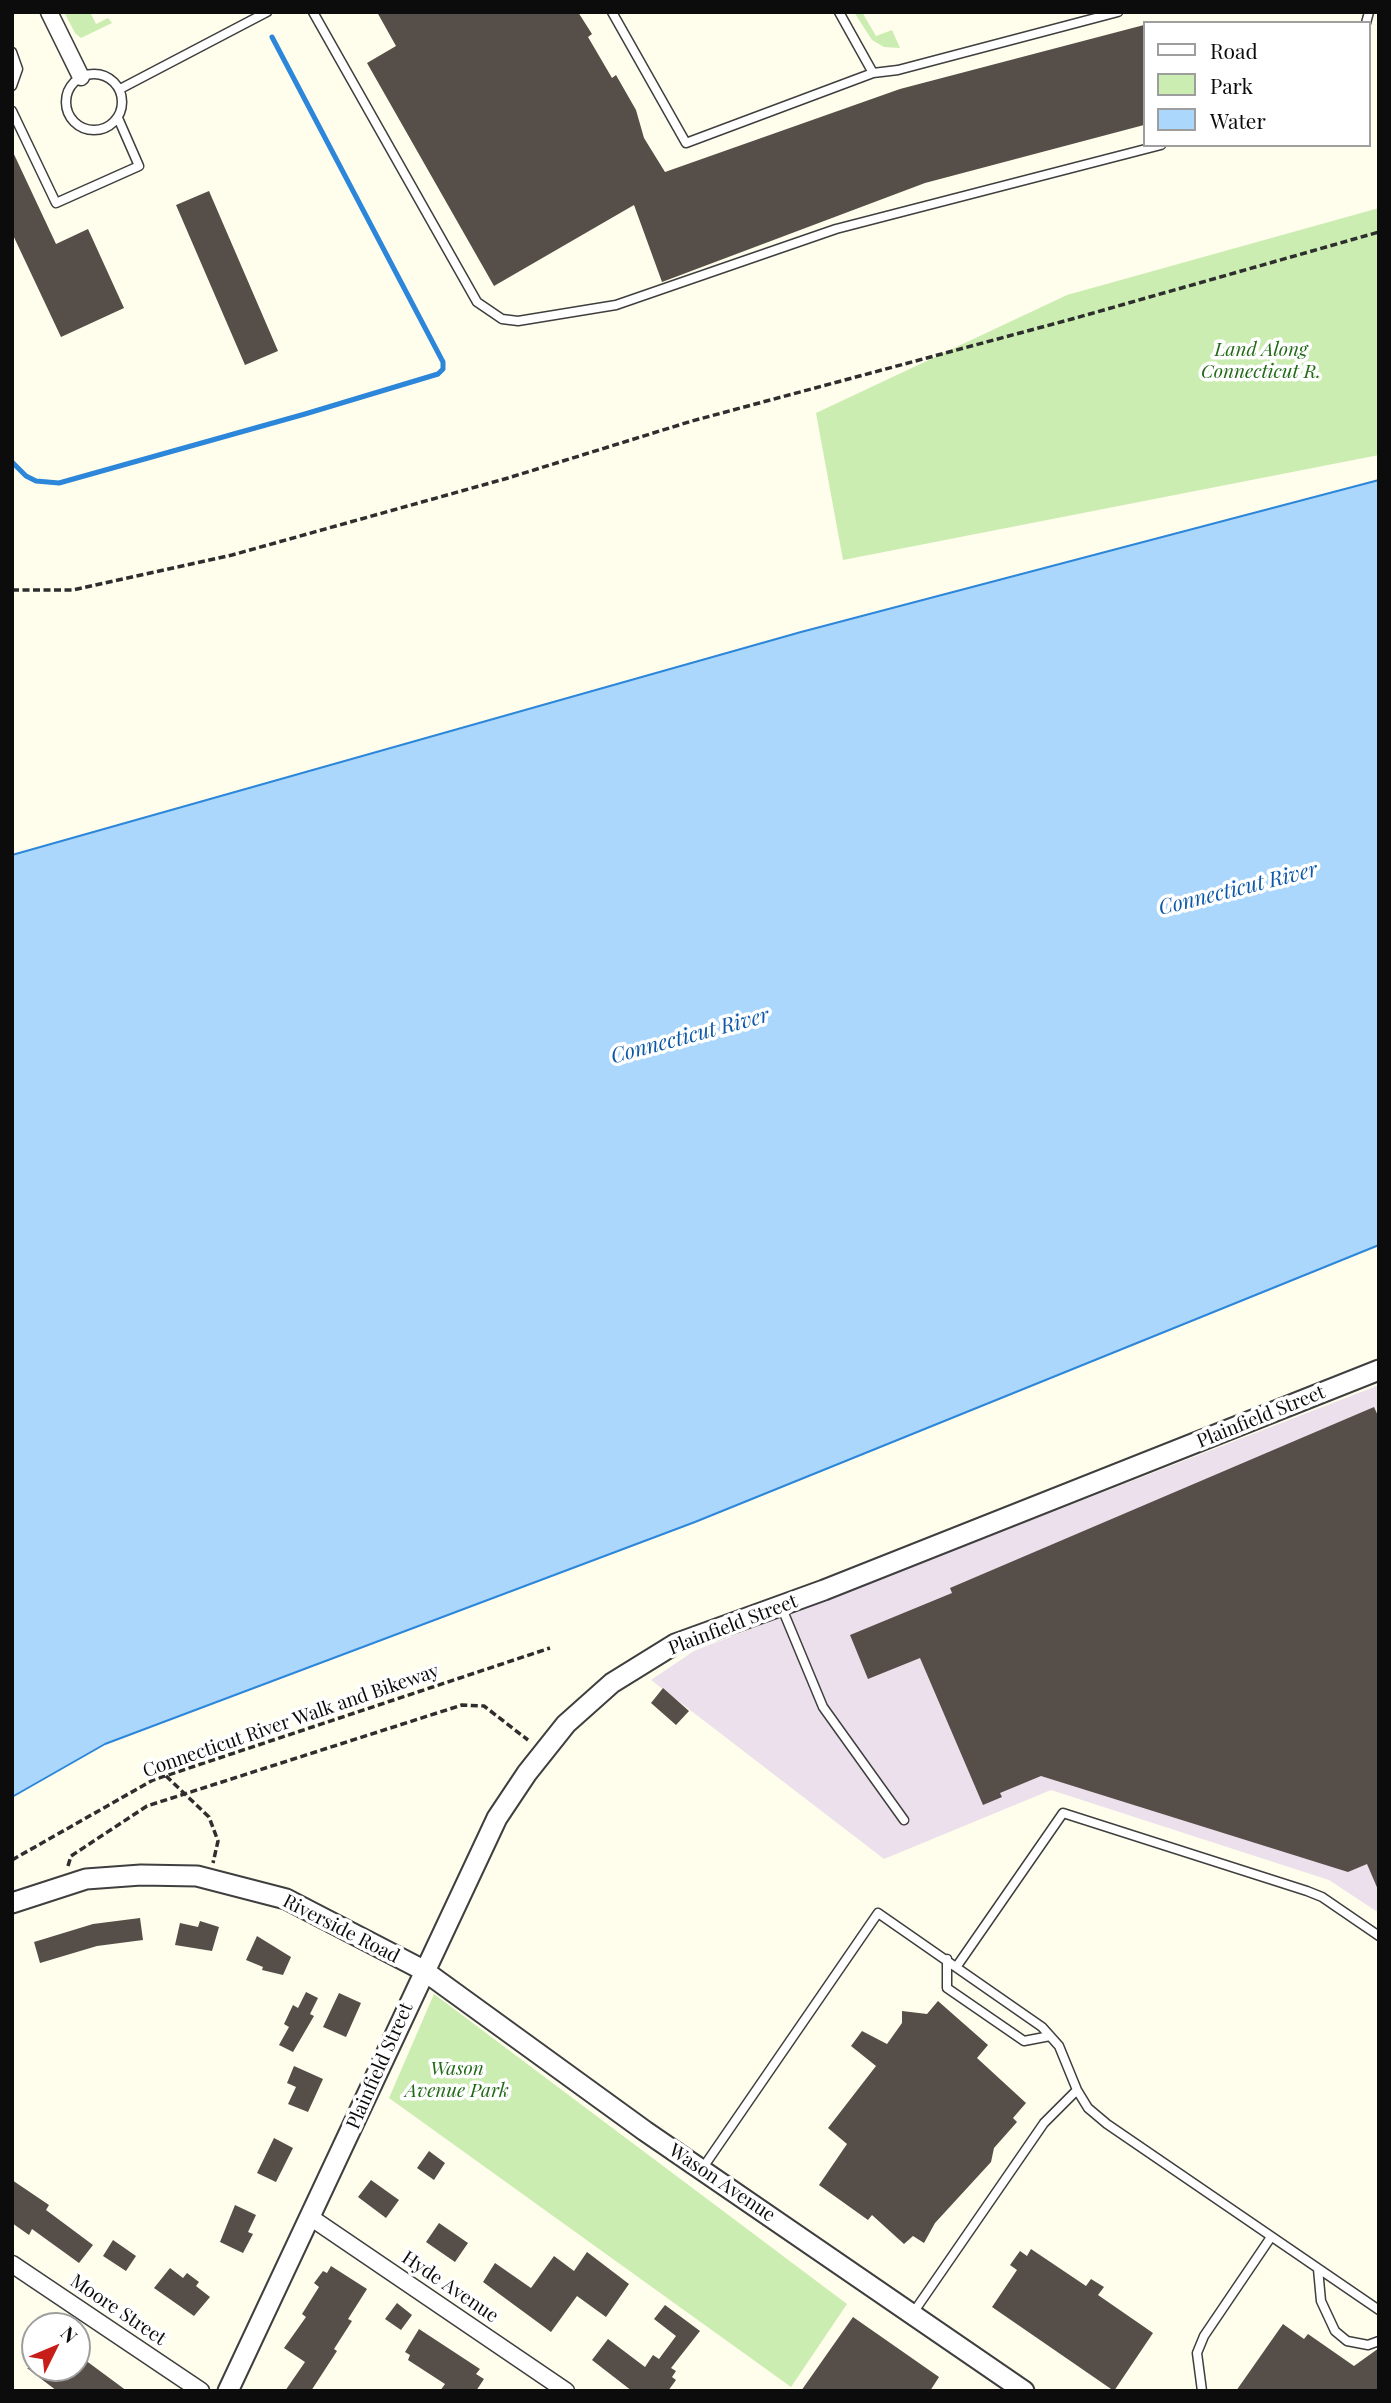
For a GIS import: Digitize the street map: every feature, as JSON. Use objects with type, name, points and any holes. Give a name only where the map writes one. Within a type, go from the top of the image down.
[{"type":"street","points":[[49,12],[81,77]]},
{"type":"street","name":"Plainfield Street","points":[[228,2391],[423,1970],[497,1818],[566,1724],[612,1683],[675,1644],[781,1606],[1379,1370]]},
{"type":"street","name":"Riverside Road","points":[[12,1903],[86,1879],[141,1875],[209,1879],[286,1899],[423,1970]]},
{"type":"street","name":"Wason Avenue","points":[[423,1970],[702,2170],[1024,2391]]},
{"type":"street","name":"Hyde Avenue","points":[[310,2217],[566,2391]]},
{"type":"street","name":"Moore Street","points":[[12,2264],[201,2391]]},
{"type":"lane","points":[[120,89],[267,12]]},
{"type":"lane","points":[[313,12],[477,302],[502,319],[518,321],[616,305],[836,229],[1153,147]]},
{"type":"lane","points":[[612,12],[685,143],[873,73],[898,70],[1118,12]]},
{"type":"lane","points":[[839,12],[873,73]]},
{"type":"lane","points":[[12,52],[18,69],[12,86]]},
{"type":"lane","points":[[95,73],[105,75],[120,89],[123,106],[118,118],[99,130],[82,127],[75,122],[66,106],[70,86],[81,77],[95,73]]},
{"type":"lane","points":[[12,111],[56,203],[139,166],[118,118]]},
{"type":"lane","points":[[781,1606],[823,1707],[904,1820]]},
{"type":"lane","points":[[957,1966],[1063,1813],[1307,1891],[1322,1897],[1379,1936]]},
{"type":"lane","points":[[702,2170],[878,1913],[1026,2013],[1059,2046],[1077,2090],[1088,2108],[1107,2124],[1379,2311]]},
{"type":"lane","points":[[947,1959],[947,1988],[1024,2040],[1050,2036]]},
{"type":"lane","points":[[913,2314],[1044,2123],[1077,2090]]},
{"type":"lane","points":[[1202,2391],[1197,2353],[1204,2336],[1271,2237]]},
{"type":"lane","points":[[1318,2269],[1321,2301],[1335,2332],[1347,2341],[1368,2345],[1379,2341]]},
{"type":"path","points":[[12,590],[73,590],[232,555],[508,478],[692,421],[1072,319],[1379,232]]},
{"type":"path","name":"Connecticut River Walk and Bikeway","points":[[12,1860],[165,1775],[551,1648]]},
{"type":"path","points":[[61,1886],[71,1857],[147,1806],[462,1705],[484,1706],[503,1718],[543,1754]]},
{"type":"path","points":[[165,1775],[186,1792],[209,1817],[218,1841],[209,1879]]},
{"type":"shaded area","points":[[1379,1385],[1379,1913],[1329,1880],[1051,1790],[884,1859],[651,1680],[694,1651]]},
{"type":"green space","points":[[64,12],[90,12],[96,24],[108,18],[112,23],[81,38],[75,33]]},
{"type":"green space","points":[[854,12],[862,12],[876,36],[892,30],[900,48],[884,47],[872,40]]},
{"type":"green space","name":"Land Along Connecticut R.","points":[[1379,208],[1379,455],[843,560],[816,413],[1067,295]]},
{"type":"green space","name":"Wason Avenue Park","points":[[434,1994],[847,2304],[791,2387],[389,2098]]},
{"type":"water","name":"Connecticut River","points":[[1379,480],[1379,1245],[695,1522],[105,1744],[12,1797],[12,855],[801,632]]},
{"type":"building","points":[[377,12],[578,12],[592,34],[588,37],[612,78],[616,75],[636,110],[644,138],[665,172],[900,89],[1142,26],[1142,126],[925,183],[662,282],[634,205],[494,286],[367,63],[396,46]]},
{"type":"building","points":[[12,150],[56,244],[88,229],[124,308],[61,337],[12,233]]},
{"type":"building","points":[[209,191],[278,351],[245,365],[176,205]]},
{"type":"building","points":[[1374,1407],[1379,1418],[1379,1892],[1367,1864],[1348,1872],[1041,1776],[1000,1793],[1002,1797],[983,1805],[920,1658],[868,1679],[850,1635],[952,1593],[950,1588]]},
{"type":"building","points":[[663,1688],[689,1711],[676,1725],[651,1703]]},
{"type":"building","points":[[140,1918],[143,1940],[97,1946],[40,1963],[34,1942],[93,1924]]},
{"type":"building","points":[[200,1921],[219,1927],[212,1951],[175,1945],[180,1923],[198,1927]]},
{"type":"building","points":[[257,1936],[291,1957],[283,1975],[262,1970],[263,1967],[246,1960]]},
{"type":"building","points":[[306,1992],[318,1998],[310,2014],[314,2016],[293,2052],[279,2045],[289,2027],[284,2024],[293,2005],[298,2008]]},
{"type":"building","points":[[339,1993],[361,2003],[346,2037],[323,2027]]},
{"type":"building","points":[[938,2001],[988,2045],[977,2058],[1026,2103],[1013,2118],[1017,2122],[994,2148],[991,2162],[935,2223],[924,2243],[913,2236],[904,2244],[872,2215],[868,2220],[819,2185],[847,2144],[828,2128],[876,2066],[851,2046],[862,2031],[887,2044],[902,2023],[902,2011],[927,2014]]},
{"type":"building","points":[[294,2066],[323,2079],[308,2112],[288,2104],[296,2087],[287,2083]]},
{"type":"building","points":[[274,2138],[293,2148],[276,2182],[257,2173]]},
{"type":"building","points":[[429,2151],[445,2163],[434,2180],[417,2168]]},
{"type":"building","points":[[12,2180],[49,2205],[46,2210],[93,2245],[79,2263],[32,2229],[29,2235],[12,2223]]},
{"type":"building","points":[[371,2180],[399,2200],[386,2218],[358,2197]]},
{"type":"building","points":[[235,2205],[256,2215],[248,2232],[253,2234],[243,2253],[220,2242]]},
{"type":"building","points":[[439,2223],[468,2243],[455,2262],[426,2242]]},
{"type":"building","points":[[113,2240],[136,2256],[126,2271],[103,2256]]},
{"type":"building","points":[[1031,2249],[1086,2286],[1091,2279],[1104,2287],[1098,2295],[1153,2333],[1114,2391],[992,2307],[1017,2270],[1010,2265],[1020,2251],[1027,2256]]},
{"type":"building","points":[[587,2252],[629,2284],[606,2317],[577,2296],[551,2332],[483,2282],[495,2263],[531,2288],[554,2256],[574,2271]]},
{"type":"building","points":[[331,2266],[367,2289],[348,2319],[352,2321],[334,2349],[337,2351],[311,2391],[285,2391],[305,2362],[284,2348],[306,2317],[302,2314],[319,2287],[314,2283],[323,2271],[327,2273]]},
{"type":"building","points":[[170,2268],[183,2278],[187,2273],[199,2282],[196,2286],[210,2297],[194,2316],[154,2288]]},
{"type":"building","points":[[397,2303],[412,2315],[401,2330],[385,2319]]},
{"type":"building","points":[[665,2305],[700,2331],[671,2368],[676,2371],[672,2377],[676,2380],[668,2391],[632,2391],[592,2360],[608,2339],[645,2367],[653,2355],[659,2359],[676,2336],[654,2319]]},
{"type":"building","points":[[853,2317],[939,2377],[930,2391],[801,2391]]},
{"type":"building","points":[[1283,2324],[1304,2339],[1308,2334],[1354,2366],[1379,2348],[1379,2391],[1236,2391]]},
{"type":"building","points":[[419,2329],[480,2369],[476,2374],[484,2379],[476,2391],[440,2391],[445,2384],[408,2360],[410,2355],[405,2352]]},
{"type":"building","points":[[91,2364],[127,2391],[57,2391],[45,2382],[91,2382]]},
{"type":"waterway","points":[[12,462],[26,476],[36,481],[59,483],[305,414],[438,374],[443,369],[443,362],[272,37]]}]
